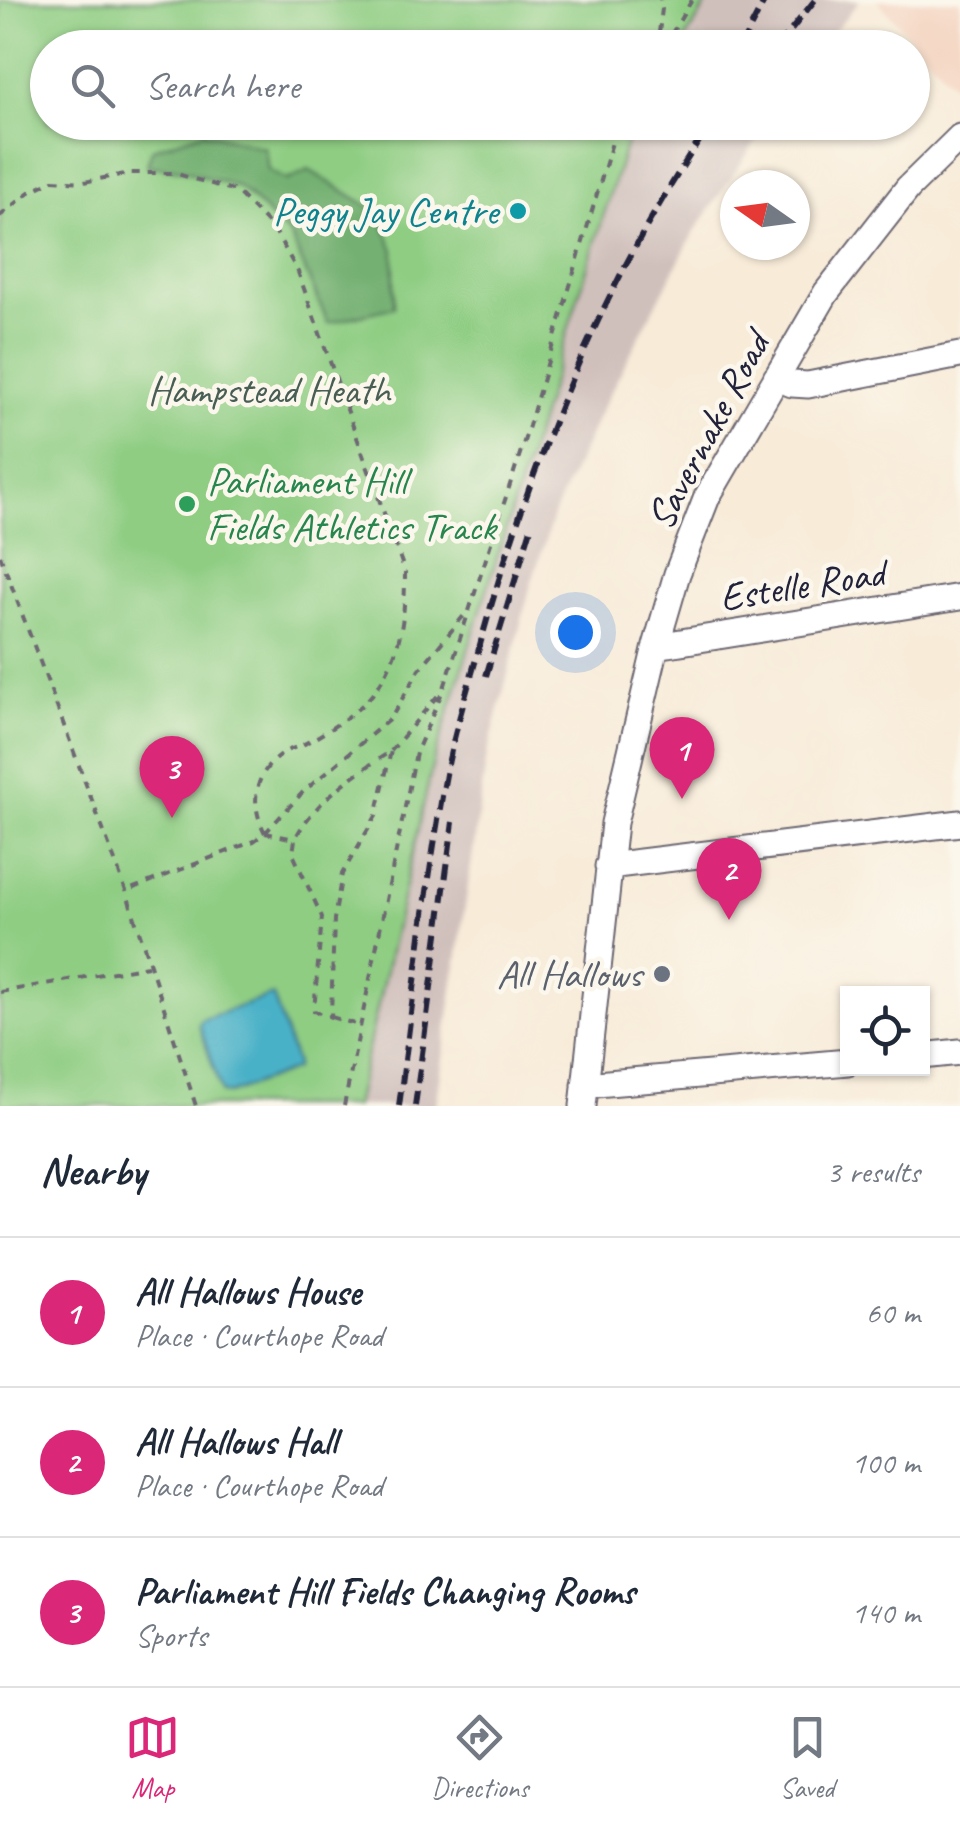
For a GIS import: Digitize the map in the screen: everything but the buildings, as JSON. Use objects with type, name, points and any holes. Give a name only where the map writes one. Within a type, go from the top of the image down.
[{"type":"street","name":"Savernake Road","points":[[584,1095],[608,866],[622,784],[656,646],[707,497],[826,293],[908,188],[960,137]]},
{"type":"street","points":[[776,378],[808,385],[960,355]]},
{"type":"street","name":"Estelle Road","points":[[656,646],[960,597]]},
{"type":"street","points":[[608,866],[960,823]]},
{"type":"street","points":[[930,1055],[960,1052]]},
{"type":"street","points":[[584,1095],[840,1063]]},
{"type":"path","points":[[660,0],[661,30]]},
{"type":"path","points":[[672,30],[692,0]]},
{"type":"path","points":[[344,1106],[416,752],[444,688],[470,610],[613,140]]},
{"type":"path","points":[[0,216],[53,180],[84,182],[130,173],[174,174],[236,192],[275,231],[298,272],[405,572],[405,620],[397,652],[373,693],[342,721],[286,752],[260,774],[254,794],[265,833]]},
{"type":"path","points":[[0,555],[126,891],[196,1106]]},
{"type":"path","points":[[126,891],[254,842],[303,792],[391,718],[419,670],[470,610]]},
{"type":"path","points":[[362,1026],[314,1011],[322,917],[294,854],[295,839],[314,811],[390,751],[444,688]]},
{"type":"path","points":[[330,1017],[334,919],[342,874],[376,816],[390,751]]},
{"type":"path","points":[[265,833],[295,839]]},
{"type":"path","points":[[0,992],[150,965]]},
{"type":"shaded area","points":[[709,0],[860,0],[835,30],[691,30]]},
{"type":"shaded area","points":[[877,0],[960,0],[960,92],[930,59],[930,30],[904,30]]},
{"type":"shaded area","points":[[627,140],[757,140],[736,170],[720,170],[720,194],[693,234],[602,408],[554,513],[530,588],[487,755],[436,1106],[355,1106],[433,763]]},
{"type":"green space","name":"Hampstead Heath","points":[[0,0],[709,0],[691,30],[30,30],[30,140],[627,140],[433,763],[355,1106],[0,1106]]},
{"type":"green space","points":[[179,140],[234,140],[265,148],[268,170],[287,180],[309,170],[378,212],[394,250],[394,307],[328,323],[290,235],[239,187],[182,170],[147,166],[152,149]]},
{"type":"water","points":[[270,996],[295,1069],[229,1094],[222,1093],[199,1025],[201,1020]]},
{"type":"railway","points":[[749,30],[765,0]]},
{"type":"railway","points":[[791,30],[815,0]]},
{"type":"railway","points":[[399,1106],[447,769],[498,582],[572,377],[636,246],[700,140]]},
{"type":"railway","points":[[486,676],[531,528]]},
{"type":"railway","points":[[415,1106],[453,822]]},
{"type":"place","name":"Peggy Jay Centre","points":[[518,211]]},
{"type":"place","name":"Parliament Hill Fields Athletics Track","points":[[187,504]]},
{"type":"place","name":"All Hallows House","points":[[682,799]]},
{"type":"place","name":"Parliament Hill Fields Changing Rooms","points":[[172,818]]},
{"type":"place","name":"All Hallows Hall","points":[[729,920]]},
{"type":"place","name":"All Hallows","points":[[662,974]]}]
